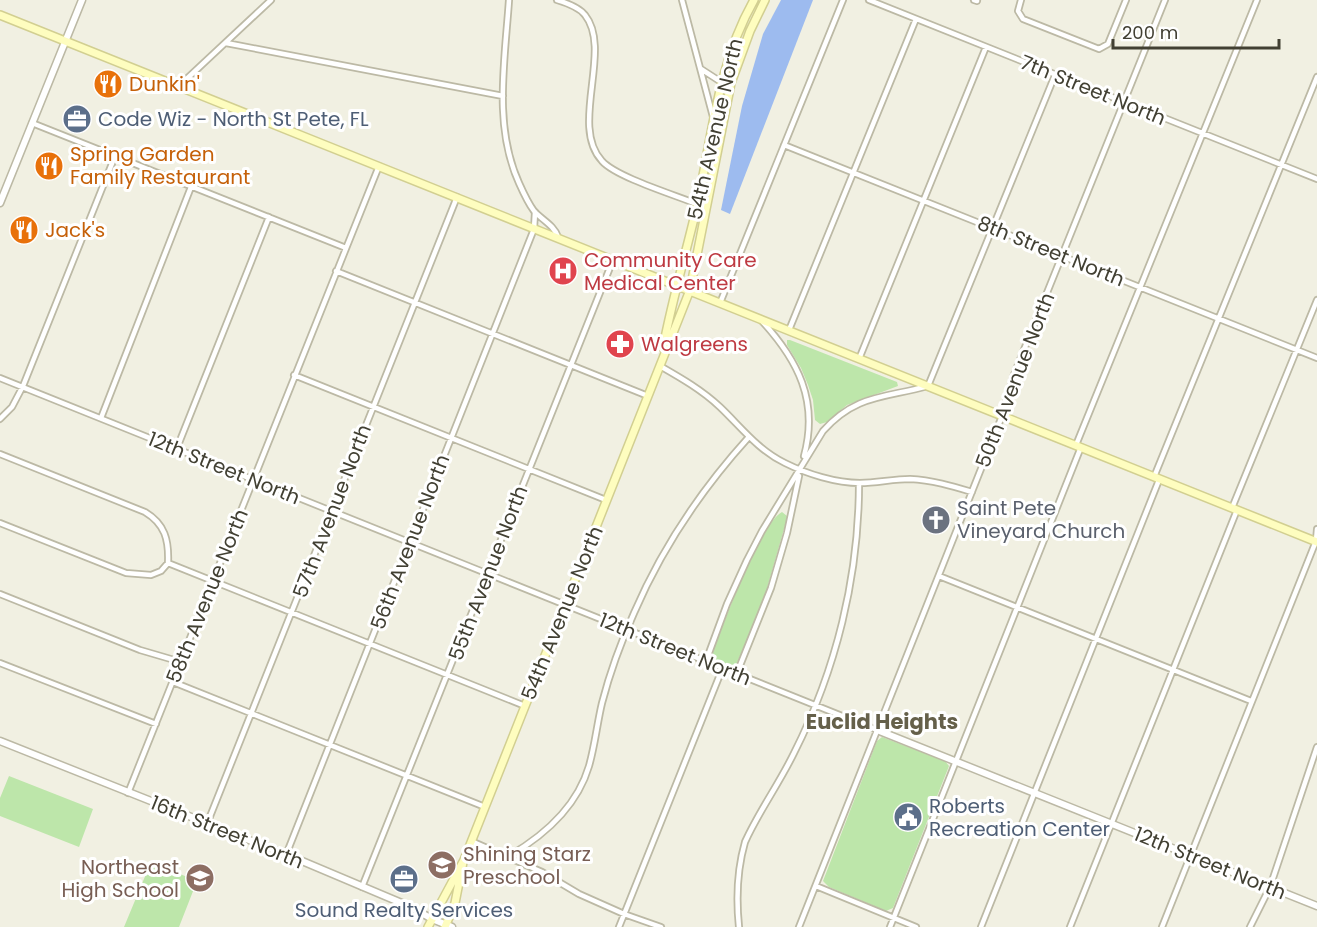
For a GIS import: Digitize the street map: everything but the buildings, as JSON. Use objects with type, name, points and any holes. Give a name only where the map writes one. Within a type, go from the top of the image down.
[{"type":"main road","name":"54th Avenue North","points":[[660,366],[722,81],[731,49],[753,0]]},
{"type":"main road","name":"54th Avenue North","points":[[428,927],[464,860],[690,290],[731,83],[750,31],[765,0]]},
{"type":"main road","points":[[0,15],[1316,542]]},
{"type":"main road","name":"54th Avenue North","points":[[448,926],[464,860]]},
{"type":"street","points":[[0,203],[82,0]]},
{"type":"street","points":[[178,87],[271,0]]},
{"type":"street","points":[[509,0],[503,96],[506,145],[519,184],[535,212],[556,230],[558,237]]},
{"type":"street","points":[[557,0],[571,5],[584,14],[593,31],[591,144],[600,159],[610,168],[626,176],[697,204]]},
{"type":"street","points":[[682,0],[713,120]]},
{"type":"street","points":[[720,303],[843,0]]},
{"type":"street","name":"7th Street North","points":[[869,0],[1317,179]]},
{"type":"street","points":[[1021,0],[1018,11],[1023,19],[1099,49],[1104,48],[1110,40],[1126,0]]},
{"type":"street","name":"50th Avenue North","points":[[799,927],[1002,416],[1013,377],[1165,0]]},
{"type":"street","points":[[890,927],[1017,607],[1140,287],[1257,0]]},
{"type":"street","points":[[789,330],[916,19]]},
{"type":"street","points":[[226,43],[503,96]]},
{"type":"street","points":[[859,358],[986,47]]},
{"type":"street","points":[[701,69],[722,81],[731,83]]},
{"type":"street","points":[[706,661],[727,604],[747,560],[823,430],[846,410],[881,395],[928,386],[1055,75]]},
{"type":"street","points":[[981,927],[1219,319],[1317,77]]},
{"type":"street","points":[[32,123],[346,248]]},
{"type":"street","name":"8th Street North","points":[[784,145],[1317,358]]},
{"type":"street","points":[[0,419],[12,407],[23,386],[115,156]]},
{"type":"street","name":"58th Avenue North","points":[[128,793],[379,166]]},
{"type":"street","points":[[101,418],[191,186]]},
{"type":"street","name":"57th Avenue North","points":[[207,824],[457,197]]},
{"type":"street","name":"56th Avenue North","points":[[286,855],[534,228],[535,212]]},
{"type":"street","points":[[177,448],[269,217]]},
{"type":"street","name":"55th Avenue North","points":[[362,887],[613,260]]},
{"type":"street","points":[[336,271],[648,396]]},
{"type":"street","points":[[1070,927],[1317,300]]},
{"type":"street","points":[[737,673],[776,572],[810,428],[804,384],[789,354],[759,318]]},
{"type":"street","points":[[660,366],[706,394],[748,438],[786,464],[819,476],[859,483],[921,480],[972,492]]},
{"type":"street","points":[[294,375],[606,500]]},
{"type":"street","name":"12th Street North","points":[[0,378],[1317,906]]},
{"type":"street","points":[[509,856],[534,841],[548,829],[577,794],[589,765],[602,702],[627,629],[647,583],[691,509],[715,476],[748,438]]},
{"type":"street","points":[[0,454],[155,518],[166,536],[168,563],[161,571],[151,575],[126,573],[0,523]]},
{"type":"street","points":[[739,927],[737,886],[745,842],[793,756],[817,706],[830,672],[855,552],[859,483]]},
{"type":"street","points":[[1162,927],[1316,542],[1317,529]]},
{"type":"street","points":[[168,563],[525,706]]},
{"type":"street","points":[[939,576],[1251,701]]},
{"type":"street","points":[[0,594],[140,650],[181,663]]},
{"type":"street","points":[[0,663],[156,724]]},
{"type":"street","points":[[619,927],[723,667]]},
{"type":"street","points":[[173,682],[485,807]]},
{"type":"street","name":"16th Street North","points":[[0,741],[286,855],[411,907],[448,926]]},
{"type":"street","points":[[1250,927],[1270,887],[1317,747]]},
{"type":"street","points":[[471,841],[542,872],[579,894],[661,927]]},
{"type":"street","points":[[816,886],[916,927]]},
{"type":"green space","points":[[787,340],[897,382],[898,386],[847,405],[827,422],[820,424],[815,420],[813,400],[808,385],[787,345]]},
{"type":"green space","points":[[782,512],[787,516],[786,522],[762,606],[736,665],[733,668],[713,661],[712,655],[752,555],[773,520]]},
{"type":"green space","points":[[882,737],[945,761],[949,766],[893,908],[886,911],[829,887],[823,881],[877,741]]},
{"type":"green space","points":[[9,776],[93,809],[79,847],[0,816],[0,798]]},
{"type":"green space","points":[[151,862],[197,881],[179,927],[124,927]]},
{"type":"water","points":[[781,0],[813,0],[730,214],[721,210],[742,106],[763,34]]},
{"type":"place","name":"Dunkin'","points":[[108,84]]},
{"type":"place","name":"Code Wiz - North St Pete, FL","points":[[77,119]]},
{"type":"place","name":"Spring Garden Family Restaurant","points":[[49,166]]},
{"type":"place","name":"Jack's","points":[[24,230]]},
{"type":"place","name":"Community Care Medical Center","points":[[563,271]]},
{"type":"place","name":"Walgreens","points":[[620,344]]},
{"type":"place","name":"Saint Pete Vineyard Church","points":[[936,520]]},
{"type":"place","name":"Roberts Recreation Center","points":[[908,817]]},
{"type":"place","name":"Shining Starz Preschool","points":[[442,865]]},
{"type":"place","name":"Northeast High School","points":[[200,878]]},
{"type":"place","name":"Sound Realty Services","points":[[404,879]]},
{"type":"district","name":"Euclid Heights","points":[[882,722]]}]
